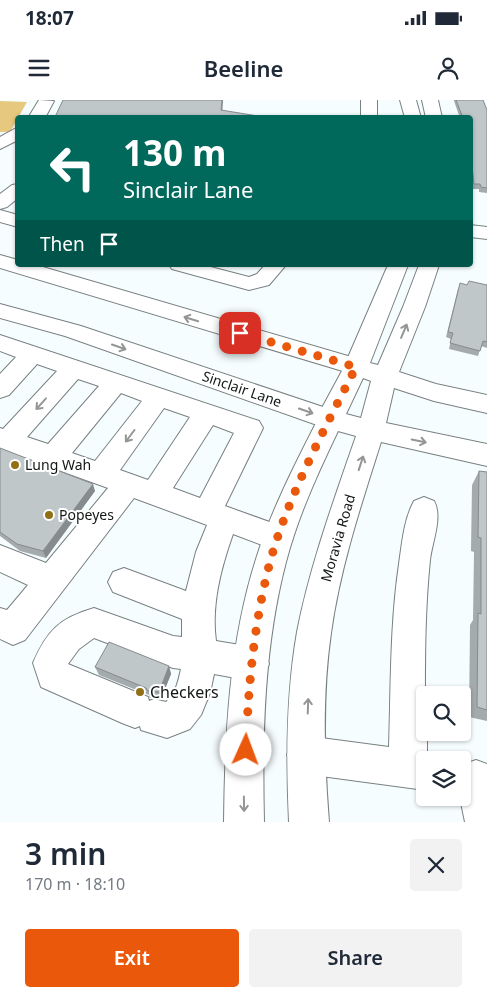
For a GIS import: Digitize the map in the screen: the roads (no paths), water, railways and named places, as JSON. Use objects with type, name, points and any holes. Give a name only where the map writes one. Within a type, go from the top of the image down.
[{"type":"main road","points":[[368,115],[369,100]]},
{"type":"main road","points":[[408,100],[412,115]]},
{"type":"main road","points":[[430,100],[433,115]]},
{"type":"main road","points":[[38,115],[46,101]]},
{"type":"main road","points":[[0,144],[15,134]]},
{"type":"main road","points":[[0,149],[15,149]]},
{"type":"main road","points":[[0,203],[15,191]]},
{"type":"main road","points":[[0,216],[15,220]]},
{"type":"main road","points":[[473,231],[487,233]]},
{"type":"main road","points":[[0,261],[15,265]]},
{"type":"main road","points":[[20,267],[434,392],[487,404]]},
{"type":"main road","points":[[195,267],[219,270],[249,284],[257,284],[266,280],[275,267]]},
{"type":"main road","points":[[244,822],[247,712],[256,630],[270,562],[286,516],[329,419],[356,367],[397,267]]},
{"type":"main road","name":"Moravia Road","points":[[310,822],[306,755],[310,664],[318,609],[334,546],[386,376],[419,296],[428,267]]},
{"type":"main road","name":"Sinclair Lane","points":[[0,311],[73,331],[329,419],[487,455]]},
{"type":"main road","points":[[0,343],[250,428],[216,516],[212,549],[197,610],[197,634],[201,656],[188,704],[180,714],[169,720],[145,714],[53,675],[50,663],[67,635],[82,626],[94,623],[173,652],[201,656],[252,664]]},
{"type":"main road","points":[[0,389],[33,354]]},
{"type":"main road","points":[[74,368],[4,439],[278,538]]},
{"type":"main road","points":[[53,457],[116,382]]},
{"type":"main road","points":[[128,484],[160,397]]},
{"type":"main road","points":[[0,623],[13,629],[128,484],[207,413]]},
{"type":"main road","points":[[306,755],[416,770],[408,604],[424,510]]},
{"type":"main road","points":[[0,558],[51,580]]},
{"type":"main road","points":[[124,582],[197,610]]},
{"type":"main road","points":[[475,778],[485,822]]},
{"type":"place","name":"Lung Wah","points":[[15,465]]},
{"type":"place","name":"Popeyes","points":[[49,515]]},
{"type":"place","name":"Checkers","points":[[140,692]]}]
